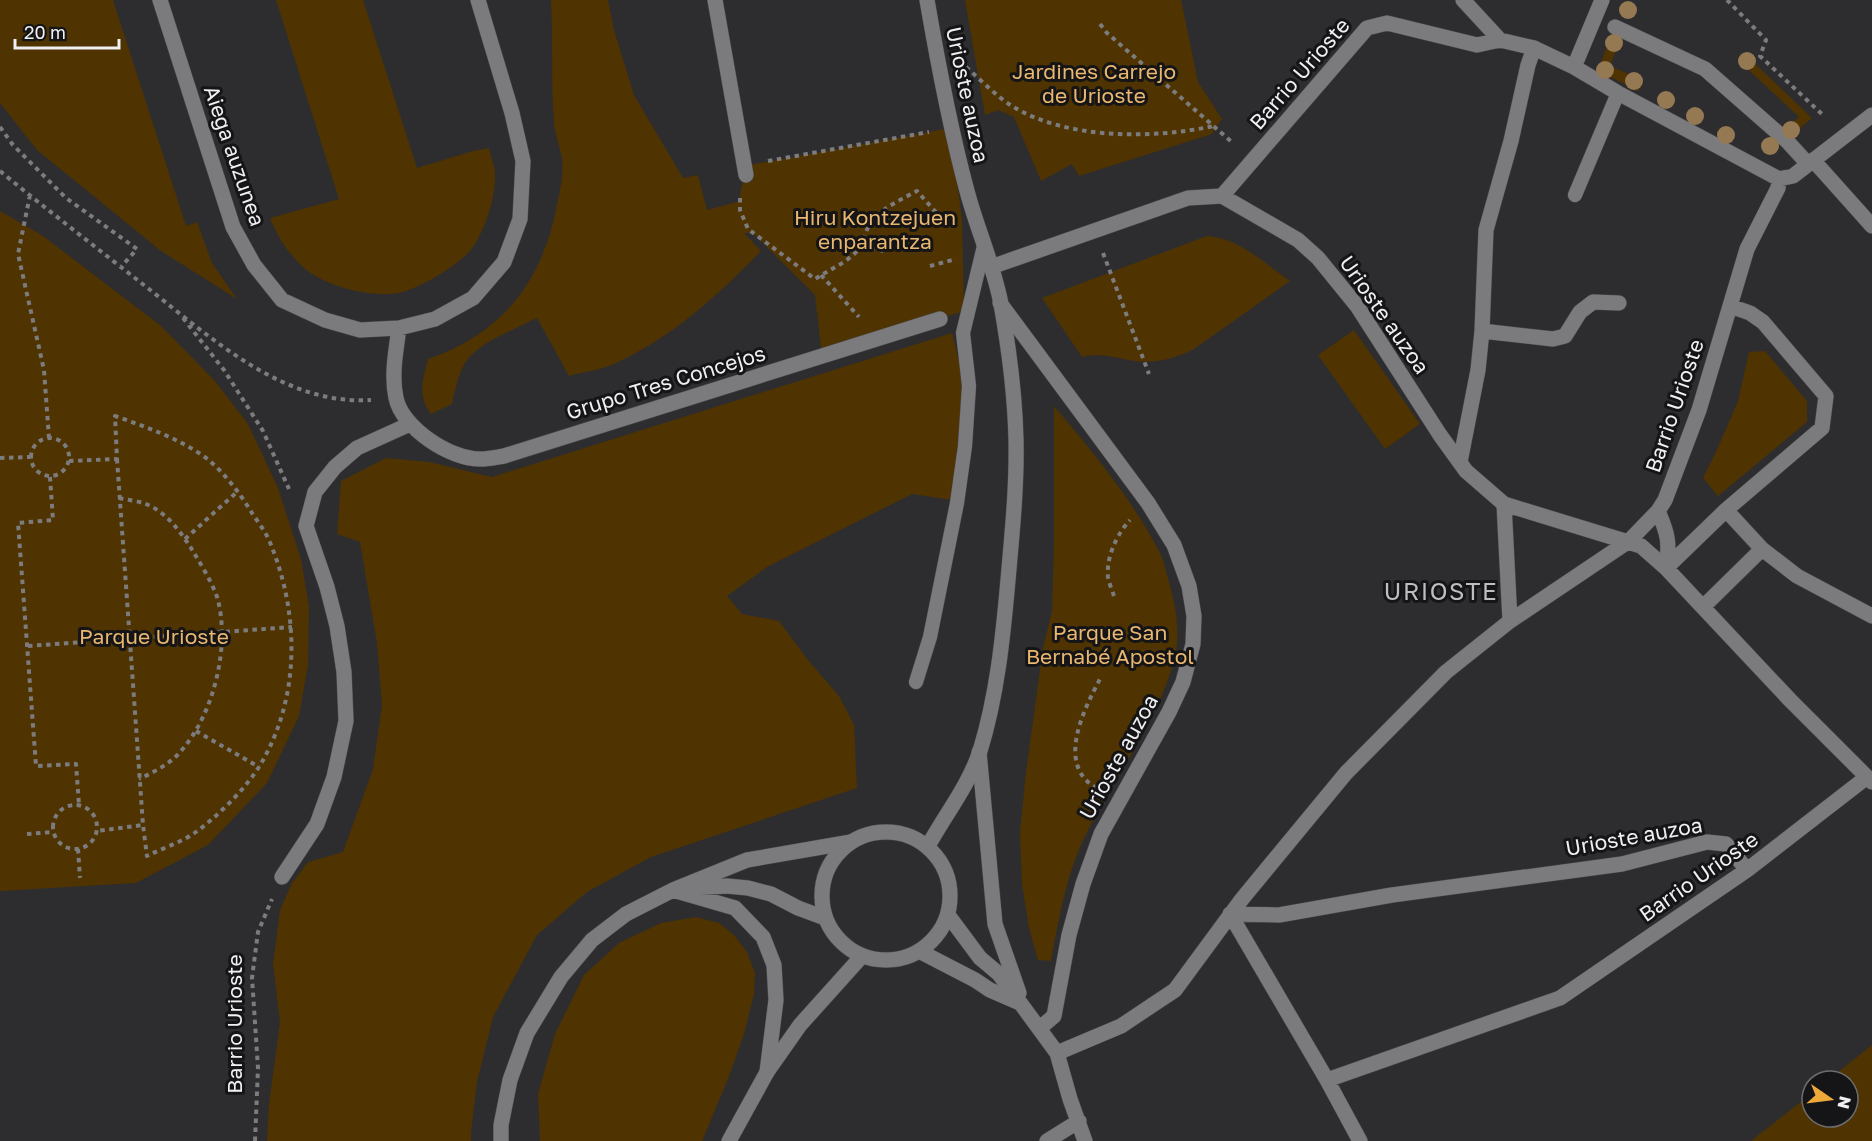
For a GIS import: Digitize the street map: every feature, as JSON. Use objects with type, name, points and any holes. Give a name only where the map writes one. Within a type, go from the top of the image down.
[{"type":"street","name":"Aiega auzunea","points":[[160,0],[233,227],[254,265],[282,300],[325,320],[360,330],[399,328],[435,319],[473,298],[504,262],[520,219],[523,161],[512,113],[478,0]]},
{"type":"street","points":[[715,0],[745,170]]},
{"type":"street","name":"Urioste auzoa","points":[[927,0],[950,128],[1000,303],[1013,388],[1016,440],[1015,492],[1003,633],[993,696],[979,752],[956,802],[927,846]]},
{"type":"street","points":[[1463,0],[1500,40]]},
{"type":"street","points":[[1574,67],[1602,0]]},
{"type":"street","name":"Barrio Urioste","points":[[1222,196],[1366,28],[1387,23],[1477,45],[1500,40],[1534,48],[1574,67],[1779,179],[1778,188],[1747,249],[1687,447],[1665,500],[1658,511],[1629,541],[1510,621]]},
{"type":"street","points":[[1615,27],[1705,69],[1810,162],[1872,226]]},
{"type":"street","points":[[1460,462],[1478,370],[1486,230],[1534,48]]},
{"type":"street","points":[[1779,179],[1793,176],[1872,115]]},
{"type":"street","points":[[991,267],[1188,198],[1222,196]]},
{"type":"street","name":"Urioste auzoa","points":[[1222,196],[1298,240],[1318,258],[1357,306],[1440,435],[1466,471],[1504,504]]},
{"type":"street","points":[[1482,331],[1553,339],[1565,336],[1580,312],[1593,302],[1619,303]]},
{"type":"street","name":"Urioste auzoa","points":[[1000,303],[1148,503],[1174,545],[1190,586],[1194,615],[1193,645],[1183,682],[1101,834],[1083,884],[1069,935],[1054,1016],[1040,1028]]},
{"type":"street","points":[[1666,568],[1726,510],[1822,429],[1826,396],[1763,322],[1750,313],[1730,306]]},
{"type":"street","name":"Grupo Tres Concejos","points":[[399,328],[394,362],[396,398],[410,424],[430,441],[450,453],[480,459],[504,456],[940,319]]},
{"type":"street","points":[[282,877],[317,824],[334,777],[346,721],[345,672],[337,626],[327,586],[306,526],[315,492],[335,467],[357,448],[410,424]]},
{"type":"street","points":[[1057,1053],[1121,1026],[1175,990],[1230,914],[1346,773],[1446,672],[1510,621],[1504,504],[1629,541],[1641,546],[1666,568]]},
{"type":"street","points":[[1726,510],[1762,549],[1797,576],[1872,616]]},
{"type":"street","points":[[1658,511],[1667,530],[1670,545],[1666,568]]},
{"type":"street","points":[[1703,607],[1762,549]]},
{"type":"street","name":"Barrio Urioste","points":[[1327,1080],[1560,998],[1748,870],[1869,779],[1790,700],[1666,568]]},
{"type":"street","name":"Urioste auzoa","points":[[979,752],[995,924],[1023,1004]]},
{"type":"street","points":[[889,831],[915,838],[927,846],[943,866],[950,883],[951,900],[948,915],[933,941],[919,951],[894,960],[880,961],[862,956],[840,941],[825,918],[822,894],[825,874],[833,859],[851,842],[863,835],[889,831]]},
{"type":"street","points":[[501,1141],[501,1125],[510,1080],[527,1033],[561,977],[592,940],[626,914],[673,890],[747,860],[851,842]]},
{"type":"street","name":"Urioste auzoa","points":[[1230,914],[1279,915],[1392,895],[1622,864],[1707,843],[1726,844],[1748,870]]},
{"type":"street","points":[[673,890],[703,886],[748,888],[771,894],[798,908],[825,918]]},
{"type":"street","points":[[673,890],[735,909],[763,937],[774,965],[776,1000],[767,1072]]},
{"type":"street","points":[[1230,914],[1360,1141]]},
{"type":"street","points":[[948,915],[980,958],[999,974],[1023,1004],[1057,1053],[1085,1141]]},
{"type":"street","points":[[919,951],[990,990],[1023,1004]]},
{"type":"street","points":[[729,1141],[767,1072],[800,1025],[862,956]]},
{"type":"street","points":[[1047,1141],[1079,1121]]},
{"type":"lane","points":[[1575,195],[1618,93]]},
{"type":"lane","points":[[916,682],[930,637],[957,502],[965,446],[969,387],[963,333],[984,246]]},
{"type":"path","points":[[1727,0],[1766,40],[1761,56],[1824,116]]},
{"type":"path","points":[[1100,24],[1107,33],[1253,160]]},
{"type":"path","points":[[934,40],[1012,106],[1053,124],[1098,132],[1149,134],[1191,131],[1215,126]]},
{"type":"path","points":[[0,127],[14,145],[66,198],[137,249],[121,267]]},
{"type":"path","points":[[949,227],[917,191],[886,208],[873,220],[865,232],[862,245],[851,257],[815,279],[748,229],[740,210],[740,194],[745,170],[950,128]]},
{"type":"path","points":[[0,171],[218,344],[278,380],[317,395],[357,401]]},
{"type":"path","points":[[30,195],[18,255],[44,370],[49,438]]},
{"type":"path","points":[[1094,230],[1149,374]]},
{"type":"path","points":[[862,245],[883,251]]},
{"type":"path","points":[[930,267],[960,257]]},
{"type":"path","points":[[821,275],[878,338]]},
{"type":"path","points":[[179,312],[224,370],[263,431],[306,526]]},
{"type":"path","points":[[115,416],[163,433],[203,456],[238,491],[268,539],[285,590],[292,627],[292,671],[280,720],[259,767],[230,802],[195,832],[147,856],[117,459],[115,416]]},
{"type":"path","points":[[49,438],[58,439],[64,443],[68,449],[69,461],[62,472],[50,477],[37,472],[30,457],[34,445],[39,440],[49,438]]},
{"type":"path","points":[[0,458],[30,457]]},
{"type":"path","points":[[69,461],[117,459]]},
{"type":"path","points":[[50,477],[53,520],[18,523],[36,766],[76,764],[79,805]]},
{"type":"path","points":[[185,539],[238,491]]},
{"type":"path","points":[[119,498],[147,504],[170,521],[185,539],[217,597],[221,633],[220,666],[211,699],[196,730],[180,752],[159,769],[140,779]]},
{"type":"path","points":[[1114,596],[1108,576],[1110,554],[1122,529],[1148,503]]},
{"type":"path","points":[[28,646],[292,627]]},
{"type":"path","points":[[1100,679],[1088,702],[1078,732],[1075,759],[1083,776],[1094,787],[1102,790],[1126,789]]},
{"type":"path","points":[[196,730],[259,767]]},
{"type":"path","points":[[71,805],[79,805],[92,813],[96,819],[97,831],[90,844],[78,849],[63,847],[53,832],[53,824],[60,810],[71,805]]},
{"type":"path","points":[[97,831],[143,825]]},
{"type":"path","points":[[27,834],[53,832]]},
{"type":"path","points":[[78,849],[80,878]]},
{"type":"path","name":"Barrio Urioste","points":[[255,1141],[258,1068],[252,978],[258,932],[282,877]]},
{"type":"green space","points":[[0,0],[113,0],[186,226],[197,222],[212,263],[237,299],[161,251],[37,150],[0,103]]},
{"type":"green space","points":[[276,0],[363,0],[417,168],[489,148],[495,184],[491,205],[480,236],[469,252],[456,264],[429,281],[403,292],[391,294],[350,290],[337,286],[303,267],[288,251],[276,232],[270,218],[339,199]]},
{"type":"green space","name":"Hiru Kontzejuen enparantza","points":[[551,0],[608,0],[614,30],[634,95],[683,178],[698,175],[707,210],[740,201],[744,166],[950,128],[962,221],[964,311],[822,356],[815,295],[753,233],[744,233],[761,251],[693,314],[656,341],[609,366],[569,376],[537,318],[488,342],[471,355],[460,372],[452,404],[431,414],[423,394],[423,380],[428,359],[454,349],[496,321],[528,283],[540,261],[549,236],[562,179],[561,156],[554,124]]},
{"type":"green space","name":"Jardines Carrejo de Urioste","points":[[965,0],[1181,0],[1198,82],[1222,119],[1212,134],[1079,176],[1072,164],[1041,181],[1014,117],[998,110],[985,115]]},
{"type":"green space","points":[[1611,34],[1621,38],[1610,66],[1643,80],[1639,91],[1598,71]]},
{"type":"green space","points":[[1746,55],[1812,118],[1792,135],[1784,128],[1799,117],[1740,62]]},
{"type":"green space","name":"Parque Urioste","points":[[0,211],[43,236],[161,326],[215,381],[248,424],[278,488],[301,559],[309,607],[308,665],[299,716],[267,783],[208,845],[136,883],[0,891]]},
{"type":"green space","points":[[1207,236],[1230,241],[1240,246],[1290,281],[1194,349],[1179,356],[1146,362],[1100,355],[1082,357],[1042,298]]},
{"type":"green space","points":[[1354,330],[1420,424],[1385,449],[1318,355]]},
{"type":"green space","points":[[952,333],[961,370],[961,416],[952,500],[912,494],[767,567],[727,596],[742,614],[779,621],[839,696],[854,725],[857,788],[651,857],[587,892],[537,935],[493,1017],[477,1082],[471,1141],[267,1141],[269,1104],[280,1022],[273,964],[280,910],[292,883],[308,862],[343,852],[373,769],[382,705],[377,643],[360,542],[337,534],[341,481],[386,458],[429,462],[492,477]]},
{"type":"green space","points":[[1765,351],[1807,401],[1807,422],[1718,496],[1703,478],[1738,401],[1749,352]]},
{"type":"green space","name":"Parque San Bernabé Apostol","points":[[1054,406],[1124,495],[1160,553],[1173,596],[1177,633],[1176,651],[1161,698],[1088,830],[1074,862],[1051,961],[1038,960],[1029,928],[1022,884],[1020,833],[1043,648],[1052,611]]},
{"type":"green space","points":[[696,917],[719,923],[734,935],[747,952],[755,973],[754,994],[744,1034],[702,1141],[540,1141],[538,1094],[555,1034],[584,975],[619,943],[661,923]]},
{"type":"green space","points":[[1872,1045],[1872,1141],[1751,1141],[1800,1102],[1800,1129],[1860,1129],[1860,1069],[1842,1069]]},
{"type":"district","name":"URIOSTE","points":[[1441,592]]}]
